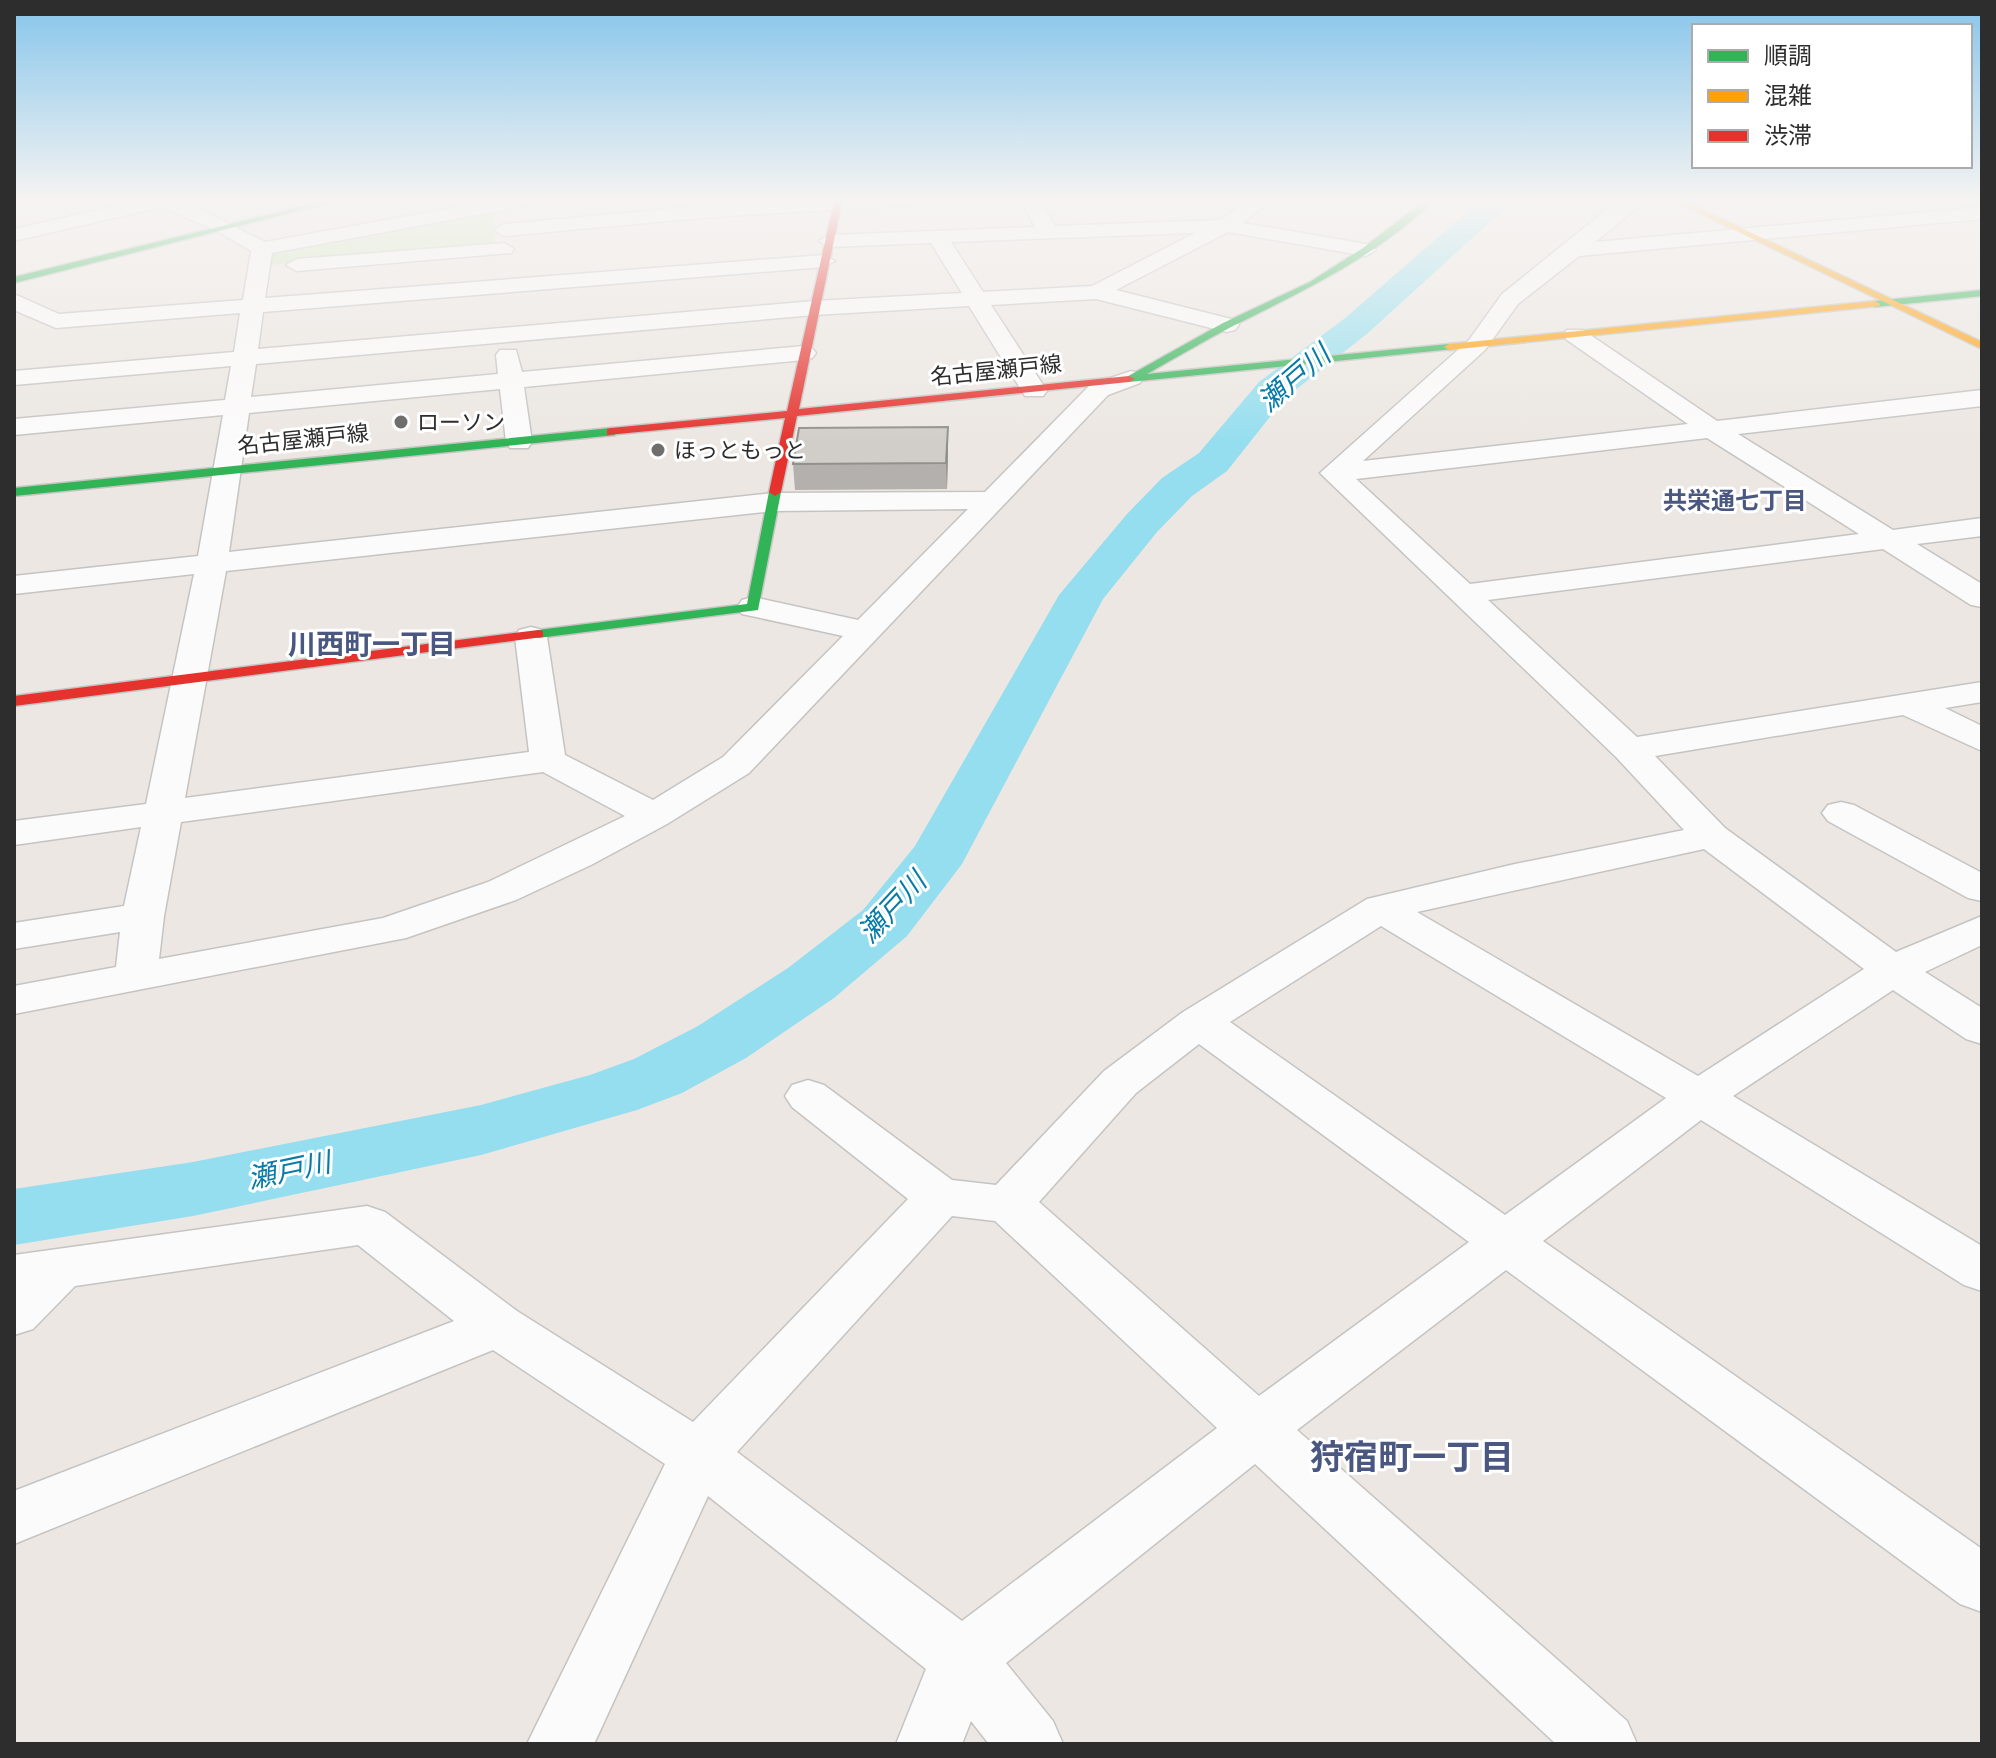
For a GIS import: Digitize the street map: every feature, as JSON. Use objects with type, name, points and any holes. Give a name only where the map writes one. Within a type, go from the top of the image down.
[{"type":"main road","points":[[14,701],[753,607],[790,414],[820,281]]},
{"type":"main road","points":[[1131,378],[1227,325],[1318,281]]},
{"type":"main road","points":[[1849,281],[1982,346]]},
{"type":"main road","points":[[1877,281],[1982,331]]},
{"type":"main road","name":"名古屋瀬戸線","points":[[14,492],[1982,293]]},
{"type":"street","points":[[136,979],[143,916],[212,563],[257,281]]},
{"type":"street","points":[[505,281],[509,381],[519,442]]},
{"type":"street","points":[[14,378],[246,356],[505,310],[623,281]]},
{"type":"street","points":[[963,281],[1034,391]]},
{"type":"street","points":[[1096,292],[1117,281]]},
{"type":"street","points":[[1334,473],[1477,345],[1510,299],[1533,281]]},
{"type":"street","points":[[14,301],[56,321],[252,306],[505,310],[814,308],[1096,292],[1227,325]]},
{"type":"street","points":[[1575,335],[1715,431],[1982,598]]},
{"type":"street","points":[[14,427],[804,353]]},
{"type":"street","points":[[14,1000],[391,929],[502,891],[577,857],[654,816],[736,765],[1099,390],[1131,378]]},
{"type":"street","points":[[1334,473],[1982,398]]},
{"type":"street","points":[[1334,473],[1629,749],[1711,836],[1893,970],[1982,1029]]},
{"type":"street","points":[[14,585],[773,502],[990,500]]},
{"type":"street","points":[[1463,594],[1982,527]]},
{"type":"street","points":[[753,607],[864,631]]},
{"type":"street","points":[[531,637],[548,760]]},
{"type":"street","points":[[1629,749],[1982,692]]},
{"type":"street","points":[[1908,704],[1982,740]]},
{"type":"street","points":[[14,833],[548,760],[654,816]]},
{"type":"street","points":[[1841,813],[1982,889]]},
{"type":"street","points":[[1008,1204],[1120,1082],[1199,1022],[1381,908],[1515,876],[1711,836]]},
{"type":"street","points":[[1381,908],[1699,1097],[1982,1271]]},
{"type":"street","points":[[14,936],[143,916]]},
{"type":"street","points":[[929,1744],[962,1659],[1257,1429],[1699,1097],[1893,970],[1982,929]]},
{"type":"street","points":[[1199,1022],[1982,1584]]},
{"type":"street","points":[[808,1096],[940,1197],[1008,1204],[1604,1744]]},
{"type":"street","points":[[560,1744],[698,1455],[940,1197]]},
{"type":"street","points":[[14,1314],[38,1272],[367,1225],[498,1326],[698,1455],[962,1659],[1030,1744]]},
{"type":"street","points":[[14,1518],[498,1326]]},
{"type":"building","points":[[948,427],[946,463],[793,464],[799,428]]},
{"type":"waterway","name":"瀬戸川","points":[[14,1217],[193,1189],[481,1130],[612,1093],[658,1076],[722,1042],[811,983],[885,923],[941,852],[1082,595],[1142,523],[1177,487],[1213,462],[1272,390],[1356,326],[1407,281]]},
{"type":"traffic: fast","points":[[1131,378],[1227,325],[1318,281]]},
{"type":"traffic: fast","points":[[1875,304],[1982,293]]},
{"type":"traffic: fast","points":[[1129,379],[1449,347]]},
{"type":"traffic: fast","points":[[14,492],[611,432]]},
{"type":"traffic: fast","points":[[538,634],[753,607],[775,492]]},
{"type":"traffic: slow","points":[[1846,281],[1982,346]]},
{"type":"traffic: slow","points":[[1449,347],[1875,304]]},
{"type":"traffic: jam","points":[[775,492],[821,281]]},
{"type":"traffic: jam","points":[[611,432],[1129,379]]},
{"type":"traffic: jam","points":[[14,701],[538,634]]},
{"type":"place","name":"ローソン","points":[[401,422]]},
{"type":"place","name":"ほっともっと","points":[[658,450]]},
{"type":"district","name":"共栄通七丁目","points":[[1735,501]]},
{"type":"district","name":"川西町一丁目","points":[[372,644]]},
{"type":"district","name":"狩宿町一丁目","points":[[1412,1457]]}]
